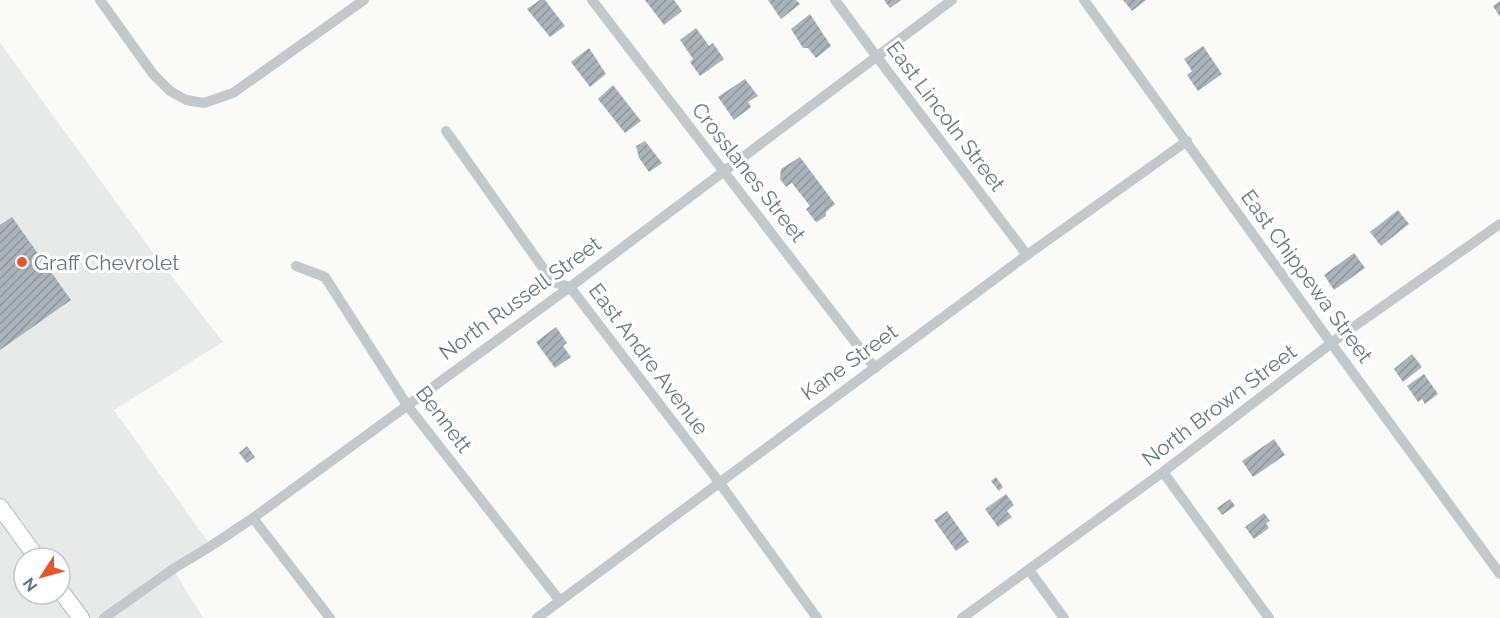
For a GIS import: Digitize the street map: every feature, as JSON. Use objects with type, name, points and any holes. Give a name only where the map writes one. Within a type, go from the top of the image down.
[{"type":"main road","points":[[0,507],[28,546]]},
{"type":"street","points":[[100,0],[153,74],[170,91],[186,100],[204,103],[233,93],[364,0]]},
{"type":"street","name":"Crosslanes Street","points":[[592,0],[875,368]]},
{"type":"street","name":"East Lincoln Street","points":[[835,0],[1027,255]]},
{"type":"street","name":"North Russell Street","points":[[104,618],[172,569],[253,518],[570,287],[952,0]]},
{"type":"street","name":"East Chippewa Street","points":[[1084,0],[1500,574]]},
{"type":"street","name":"East Andre Avenue","points":[[446,131],[553,282],[570,287],[719,482],[817,618]]},
{"type":"street","name":"Kane Street","points":[[537,618],[1027,255],[1187,141]]},
{"type":"street","name":"North Brown Street","points":[[962,618],[1163,472],[1331,343],[1500,224]]},
{"type":"street","name":"Bennett","points":[[296,266],[325,277],[408,405],[560,601]]},
{"type":"street","points":[[1163,472],[1269,618]]},
{"type":"street","points":[[253,518],[330,618]]},
{"type":"street","points":[[1029,570],[1064,618]]},
{"type":"shaded area","points":[[0,43],[151,250],[223,342],[114,410],[211,546],[173,569],[203,618],[0,618]]},
{"type":"building","points":[[540,0],[545,0],[565,26],[550,37],[527,9]]},
{"type":"building","points":[[645,0],[674,0],[682,11],[664,25]]},
{"type":"building","points":[[768,0],[796,0],[800,4],[781,19]]},
{"type":"building","points":[[884,0],[901,0],[890,8]]},
{"type":"building","points":[[1123,0],[1146,0],[1132,11]]},
{"type":"building","points":[[1500,1],[1500,17],[1493,6]]},
{"type":"building","points":[[810,14],[831,46],[816,58],[808,48],[803,48],[791,29]]},
{"type":"building","points":[[696,28],[709,46],[713,43],[724,59],[700,76],[690,62],[693,59],[680,40]]},
{"type":"building","points":[[1203,46],[1222,74],[1198,91],[1187,75],[1192,71],[1184,59]]},
{"type":"building","points":[[589,48],[606,74],[590,87],[571,62]]},
{"type":"building","points":[[745,79],[758,96],[748,102],[751,107],[734,120],[718,97]]},
{"type":"building","points":[[613,85],[641,121],[625,133],[598,99]]},
{"type":"building","points":[[645,141],[662,163],[649,172],[639,158],[636,146]]},
{"type":"building","points":[[800,157],[835,204],[826,212],[826,216],[817,222],[806,209],[810,206],[792,183],[786,187],[780,179],[781,169]]},
{"type":"building","points":[[1398,210],[1409,224],[1381,246],[1370,232]]},
{"type":"building","name":"Graff Chevrolet","points":[[12,217],[71,300],[0,350],[0,225]]},
{"type":"building","points":[[1354,253],[1365,268],[1334,290],[1324,275]]},
{"type":"building","points":[[556,327],[567,343],[563,346],[571,357],[555,368],[536,342]]},
{"type":"building","points":[[1412,354],[1422,367],[1403,382],[1394,369]]},
{"type":"building","points":[[1424,374],[1438,394],[1425,404],[1422,399],[1418,402],[1407,386]]},
{"type":"building","points":[[1274,439],[1285,455],[1253,477],[1242,461]]},
{"type":"building","points":[[247,446],[255,457],[247,463],[239,453]]},
{"type":"building","points":[[996,477],[1003,487],[999,491],[991,481]]},
{"type":"building","points":[[1006,494],[1014,505],[1007,511],[1012,517],[998,527],[985,509]]},
{"type":"building","points":[[1230,499],[1235,506],[1222,515],[1217,508]]},
{"type":"building","points":[[947,511],[969,542],[956,551],[934,520]]},
{"type":"building","points":[[1264,513],[1270,521],[1266,523],[1269,528],[1254,539],[1245,527]]},
{"type":"place","name":"Graff Chevrolet","points":[[22,262]]}]
